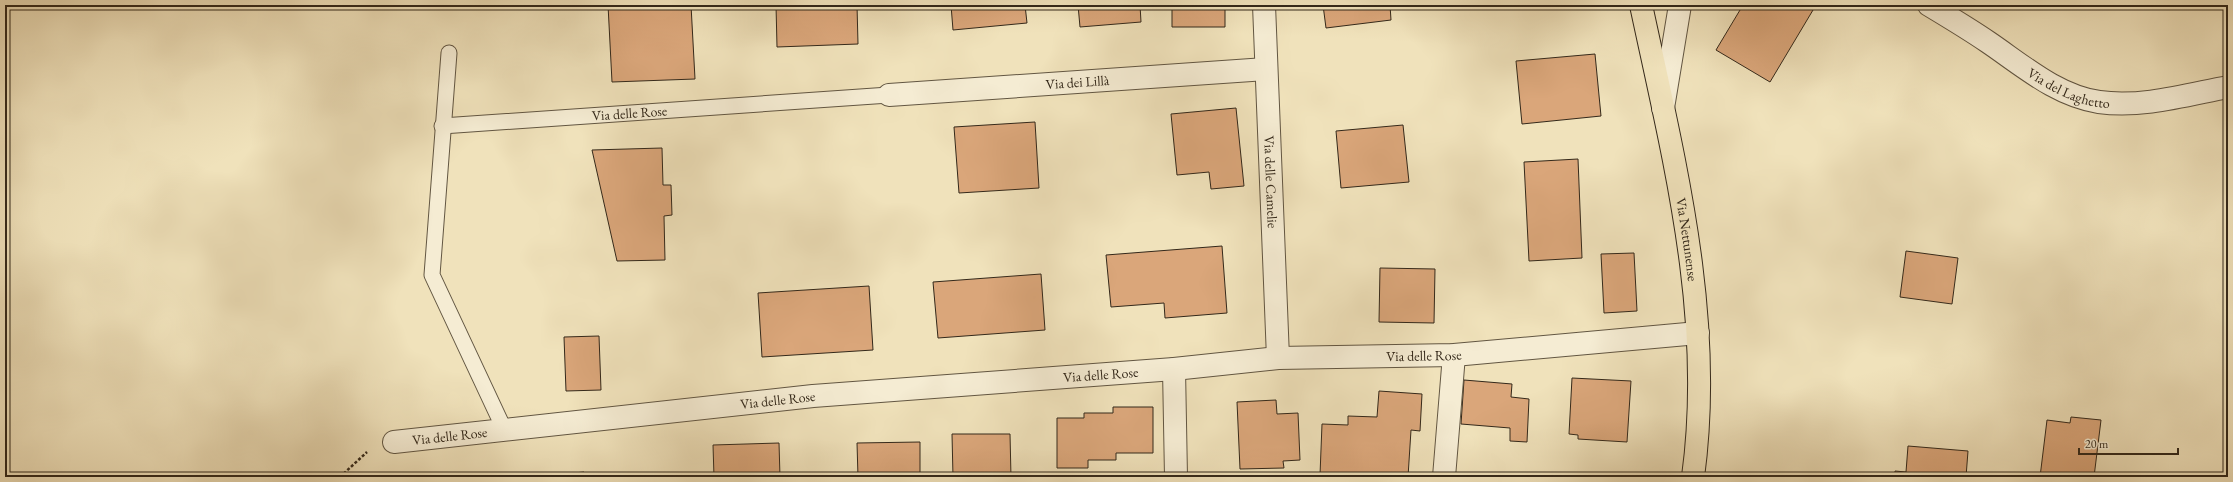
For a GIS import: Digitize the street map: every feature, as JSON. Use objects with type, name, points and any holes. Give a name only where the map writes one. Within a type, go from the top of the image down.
[{"type":"main road","name":"Via Nettunense","points":[[1641,5],[1689,237],[1698,333],[1700,400],[1693,477]]},
{"type":"street","name":"Via delle Camelie","points":[[1264,5],[1278,358]]},
{"type":"street","points":[[1663,109],[1680,5]]},
{"type":"street","name":"Via del Laghetto","points":[[1929,5],[1981,37],[2043,80],[2081,98],[2114,103],[2143,102],[2228,86]]},
{"type":"street","name":"Via dei Lillà","points":[[888,95],[1266,69]]},
{"type":"street","name":"Via delle Rose","points":[[394,442],[813,396],[1174,369],[1278,358],[1454,355],[1698,333]]},
{"type":"street","points":[[1444,477],[1454,355]]},
{"type":"street","points":[[1174,369],[1176,477]]},
{"type":"lane","name":"Via delle Rose","points":[[449,53],[442,126],[432,275],[505,431]]},
{"type":"lane","name":"Via delle Rose","points":[[442,126],[888,95]]},
{"type":"path","points":[[340,477],[369,451],[394,442]]},
{"type":"building","points":[[608,5],[691,5],[695,79],[612,82]]},
{"type":"building","points":[[776,5],[857,5],[858,44],[777,47]]},
{"type":"building","points":[[951,5],[1025,5],[1027,23],[953,30]]},
{"type":"building","points":[[1078,5],[1140,5],[1141,22],[1080,27]]},
{"type":"building","points":[[1172,5],[1225,5],[1225,27],[1172,27]]},
{"type":"building","points":[[1323,5],[1390,5],[1391,20],[1326,28]]},
{"type":"building","points":[[1743,5],[1816,5],[1770,82],[1716,50]]},
{"type":"building","points":[[1595,54],[1601,116],[1522,124],[1516,61]]},
{"type":"building","points":[[1236,108],[1244,186],[1211,189],[1209,172],[1177,175],[1171,114]]},
{"type":"building","points":[[1035,122],[1039,188],[959,193],[954,127]]},
{"type":"building","points":[[1403,125],[1409,182],[1341,188],[1336,131]]},
{"type":"building","points":[[662,148],[663,185],[671,185],[672,215],[664,216],[665,260],[617,261],[592,150]]},
{"type":"building","points":[[1578,159],[1582,258],[1529,261],[1524,162]]},
{"type":"building","points":[[1222,246],[1227,313],[1165,318],[1164,303],[1111,307],[1106,255]]},
{"type":"building","points":[[1906,251],[1958,258],[1952,304],[1900,297]]},
{"type":"building","points":[[1634,253],[1637,311],[1604,313],[1601,254]]},
{"type":"building","points":[[1380,268],[1435,269],[1434,323],[1379,322]]},
{"type":"building","points":[[1041,274],[1045,330],[938,338],[933,282]]},
{"type":"building","points":[[869,286],[873,350],[762,357],[758,293]]},
{"type":"building","points":[[599,336],[601,390],[566,391],[564,337]]},
{"type":"building","points":[[1572,378],[1631,381],[1627,442],[1578,439],[1578,435],[1569,434]]},
{"type":"building","points":[[1464,380],[1512,384],[1511,397],[1529,399],[1527,442],[1510,441],[1510,428],[1461,424]]},
{"type":"building","points":[[1379,391],[1422,394],[1420,431],[1411,430],[1408,477],[1320,475],[1322,424],[1348,425],[1348,416],[1377,417]]},
{"type":"building","points":[[1276,400],[1277,414],[1298,413],[1300,460],[1283,461],[1284,468],[1240,469],[1237,402]]},
{"type":"building","points":[[1113,407],[1153,407],[1153,453],[1116,453],[1116,460],[1088,460],[1088,468],[1057,468],[1057,418],[1084,418],[1084,413],[1113,413]]},
{"type":"building","points":[[2071,417],[2101,420],[2094,477],[2040,477],[2047,420],[2070,423]]},
{"type":"building","points":[[952,434],[1010,434],[1011,477],[953,477]]},
{"type":"building","points":[[920,442],[920,477],[858,477],[857,443]]},
{"type":"building","points":[[779,443],[780,477],[714,477],[713,445]]},
{"type":"building","points":[[1908,446],[1968,451],[1966,477],[1895,477],[1895,471],[1906,472]]},
{"type":"building","points":[[584,472],[584,477],[531,477]]}]
